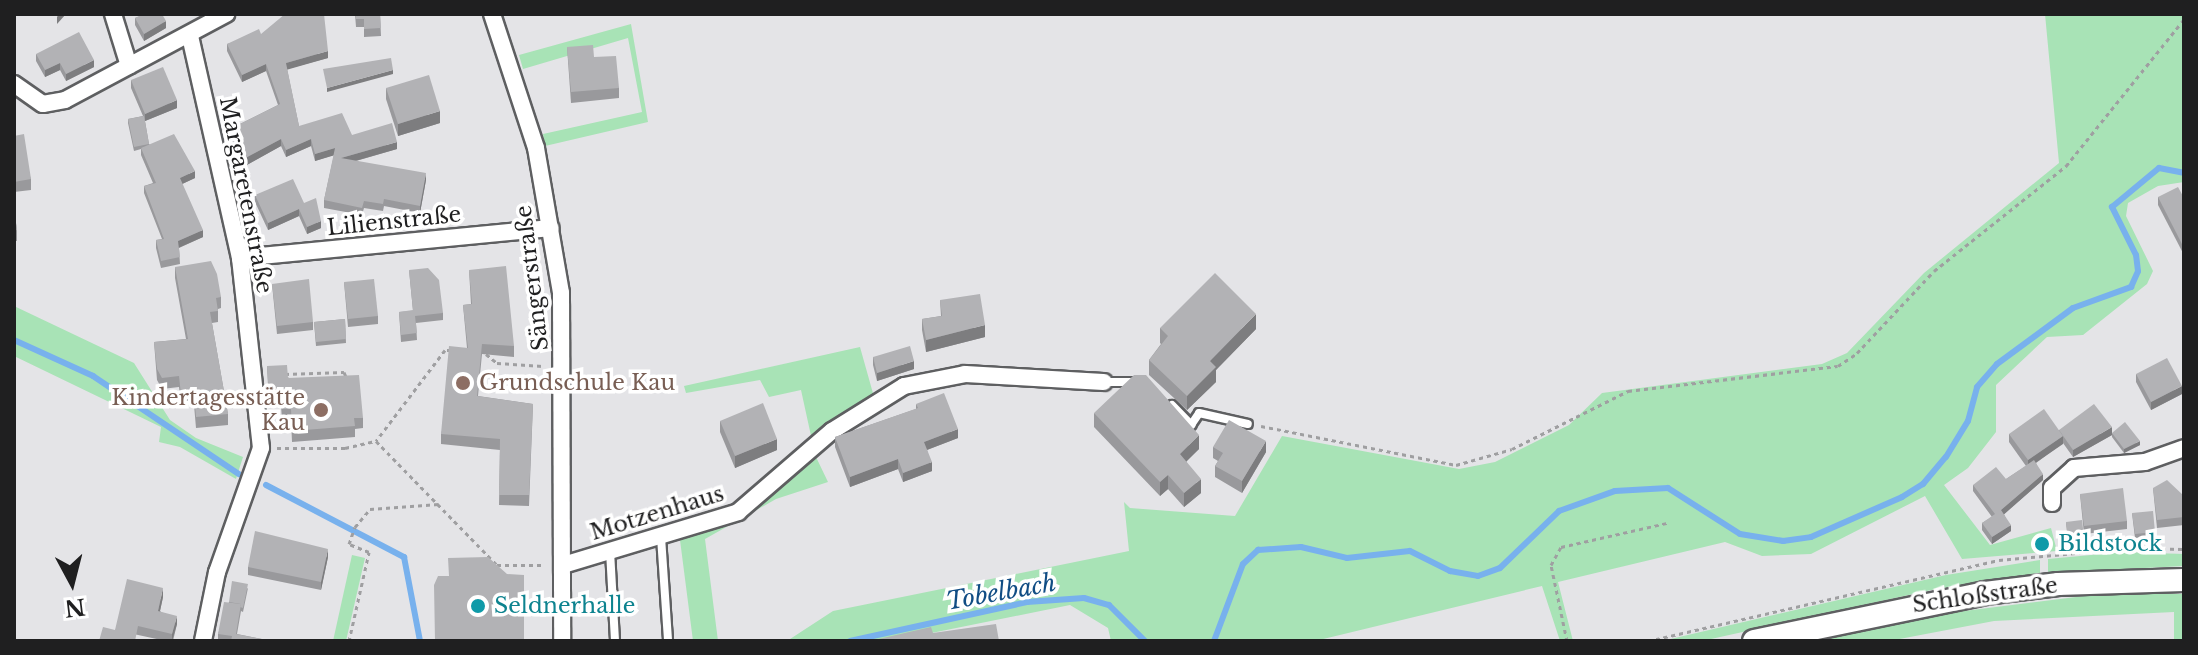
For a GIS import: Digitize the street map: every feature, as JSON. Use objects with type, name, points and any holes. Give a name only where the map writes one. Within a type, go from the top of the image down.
[{"type":"main road","name":"Schloßstraße","points":[[1754,641],[1985,593],[2058,584],[2184,580]]},
{"type":"street","points":[[113,14],[129,66]]},
{"type":"street","points":[[14,84],[31,100],[53,102],[190,36],[226,14]]},
{"type":"street","name":"Sängerstraße","points":[[492,14],[536,148],[551,228],[564,367],[562,641]]},
{"type":"street","name":"Margaretenstraße","points":[[190,36],[240,258],[261,448],[217,572],[203,641]]},
{"type":"street","name":"Lilienstraße","points":[[240,258],[551,228]]},
{"type":"street","name":"Motzenhaus","points":[[563,565],[738,512],[832,431],[904,386],[965,374],[1104,382]]},
{"type":"street","points":[[2052,503],[2052,488],[2074,468],[2145,462],[2184,448]]},
{"type":"lane","points":[[1104,382],[1149,382]]},
{"type":"lane","points":[[1160,393],[1191,425],[1199,413],[1248,424]]},
{"type":"lane","points":[[661,537],[668,641]]},
{"type":"lane","points":[[610,550],[615,641]]},
{"type":"path","points":[[1248,424],[1456,465],[1512,449],[1628,391],[1838,366],[1857,353],[1934,271],[2066,166],[2184,19]]},
{"type":"path","points":[[296,449],[345,448],[376,441],[445,350],[458,350]]},
{"type":"path","points":[[483,351],[497,363],[564,367]]},
{"type":"path","points":[[254,376],[344,372],[348,386]]},
{"type":"path","points":[[376,441],[497,565],[563,565]]},
{"type":"path","points":[[349,641],[369,552],[349,544],[355,527],[370,509],[439,504]]},
{"type":"path","points":[[1567,641],[1551,565],[1561,547],[1667,523]]},
{"type":"path","points":[[1648,641],[1999,560],[2130,548],[2184,549]]},
{"type":"green space","points":[[2045,14],[2184,14],[2184,182],[2158,186],[2128,203],[2126,216],[2153,271],[2147,284],[2083,335],[2047,337],[1996,385],[1996,432],[1968,468],[1944,485],[1990,545],[2051,528],[2057,551],[1962,559],[1925,496],[1811,554],[1762,556],[1725,542],[1558,582],[1573,641],[1560,641],[1542,586],[1315,641],[1111,641],[1108,628],[1070,605],[892,641],[787,641],[833,611],[1129,551],[1124,502],[1130,508],[1235,516],[1282,436],[1459,469],[1495,462],[1569,425],[1602,393],[1822,364],[1847,353],[1924,273],[2059,163]]},
{"type":"green space","points":[[631,24],[648,122],[545,146],[543,134],[642,112],[628,38],[523,69],[519,55]]},
{"type":"green space","points":[[14,306],[134,363],[170,420],[196,438],[243,457],[236,479],[180,447],[159,442],[161,427],[14,356]]},
{"type":"green space","points":[[860,347],[876,404],[813,445],[801,390],[769,397],[760,380],[686,393],[684,386]]},
{"type":"green space","points":[[816,457],[828,482],[776,499],[705,539],[718,641],[693,641],[680,540],[718,525],[780,487]]},
{"type":"green space","points":[[2123,552],[2184,554],[2184,566],[2048,573],[2048,559]]},
{"type":"green space","points":[[352,555],[365,558],[346,641],[333,641]]},
{"type":"green space","points":[[2040,560],[2040,575],[1936,589],[1702,641],[1662,641],[1946,575]]},
{"type":"green space","points":[[2108,593],[2184,594],[2184,641],[2174,641],[2174,612],[1994,621],[1889,641],[1802,641],[1900,619]]},
{"type":"building","points":[[143,14],[162,14],[166,21],[144,34],[135,18]]},
{"type":"building","points":[[285,14],[324,14],[328,51],[286,63],[299,126],[342,113],[352,135],[392,123],[397,142],[341,158],[426,173],[420,206],[384,199],[383,204],[364,201],[362,208],[324,200],[335,148],[315,154],[311,139],[286,150],[281,139],[236,163],[224,132],[280,104],[266,64],[242,75],[227,44],[259,29],[261,34]]},
{"type":"building","points":[[356,14],[380,14],[381,28],[364,29],[364,19],[356,19]]},
{"type":"building","points":[[79,32],[94,60],[66,74],[60,63],[45,70],[36,54]]},
{"type":"building","points":[[593,45],[594,57],[616,56],[619,88],[571,92],[567,47]]},
{"type":"building","points":[[391,58],[393,70],[327,88],[323,69]]},
{"type":"building","points":[[163,67],[177,100],[145,114],[131,80]]},
{"type":"building","points":[[429,75],[440,111],[398,124],[386,88]]},
{"type":"building","points":[[144,116],[149,144],[134,147],[128,119]]},
{"type":"building","points":[[24,134],[31,179],[14,182],[14,136]]},
{"type":"building","points":[[174,134],[195,171],[180,178],[203,230],[178,241],[180,257],[161,261],[156,240],[164,239],[144,186],[156,183],[141,148]]},
{"type":"building","points":[[293,179],[304,203],[316,198],[321,221],[307,227],[299,209],[268,223],[255,195]]},
{"type":"building","points":[[2178,187],[2184,198],[2184,248],[2158,197]]},
{"type":"building","points":[[211,261],[221,297],[216,298],[218,311],[210,312],[228,414],[196,417],[194,394],[181,395],[179,376],[162,378],[157,369],[154,342],[188,339],[175,267]]},
{"type":"building","points":[[506,266],[514,346],[482,344],[477,396],[533,404],[529,495],[499,495],[500,439],[441,434],[449,346],[468,348],[463,305],[472,304],[469,270]]},
{"type":"building","points":[[428,268],[439,280],[443,313],[415,316],[417,333],[401,335],[399,312],[413,310],[409,270]]},
{"type":"building","points":[[1215,273],[1256,314],[1210,361],[1216,367],[1187,396],[1149,360],[1168,336],[1160,328]]},
{"type":"building","points":[[309,279],[313,322],[277,326],[272,284]]},
{"type":"building","points":[[374,279],[378,316],[348,319],[344,282]]},
{"type":"building","points":[[980,294],[985,325],[926,340],[922,319],[942,316],[940,300]]},
{"type":"building","points":[[345,319],[346,339],[316,342],[314,322]]},
{"type":"building","points":[[910,346],[914,361],[877,373],[873,357]]},
{"type":"building","points":[[2167,358],[2182,386],[2151,402],[2136,374]]},
{"type":"building","name":"Kindertagesstätte Kau","points":[[287,365],[288,378],[359,375],[363,418],[354,418],[355,426],[292,431],[291,409],[282,409],[281,394],[269,395],[267,366]]},
{"type":"building","points":[[1134,375],[1146,375],[1199,435],[1180,454],[1201,479],[1184,493],[1168,475],[1160,482],[1094,413]]},
{"type":"building","points":[[944,393],[958,429],[924,442],[932,462],[903,473],[898,459],[850,477],[835,437],[918,408],[916,404]]},
{"type":"building","points":[[763,403],[777,439],[735,456],[720,421]]},
{"type":"building","points":[[2094,404],[2112,427],[2073,450],[2059,430]]},
{"type":"building","points":[[2044,409],[2063,436],[2028,460],[2009,434]]},
{"type":"building","points":[[1229,420],[1266,441],[1242,481],[1215,466],[1223,453],[1213,447]]},
{"type":"building","points":[[2125,422],[2140,441],[2124,449],[2112,433]]},
{"type":"building","points":[[2034,460],[2043,474],[2001,510],[2011,525],[1992,537],[1982,523],[1995,514],[1973,485],[1996,467],[2006,479]]},
{"type":"building","points":[[2167,480],[2184,496],[2184,517],[2157,520],[2153,488]]},
{"type":"building","points":[[2123,488],[2127,521],[2084,526],[2080,494]]},
{"type":"building","points":[[2153,511],[2155,532],[2135,534],[2132,513]]},
{"type":"building","points":[[2082,520],[2084,537],[2068,538],[2066,522]]},
{"type":"building","points":[[255,531],[328,549],[321,582],[248,567]]},
{"type":"building","name":"Seldnerhalle","points":[[488,557],[507,574],[524,575],[524,641],[435,641],[434,585],[438,576],[449,576],[448,558]]},
{"type":"building","points":[[127,579],[163,588],[158,611],[177,616],[172,634],[138,626],[135,641],[99,641],[103,627],[115,630]]},
{"type":"building","points":[[232,581],[248,584],[243,608],[241,604],[229,602]]},
{"type":"building","points":[[224,602],[241,604],[236,634],[272,641],[231,641],[232,636],[218,634]]},
{"type":"building","points":[[996,624],[999,641],[870,641],[931,627],[933,633]]},
{"type":"waterway","name":"Tobelbach","points":[[1214,641],[1243,564],[1258,550],[1301,547],[1347,558],[1410,551],[1450,571],[1478,576],[1500,568],[1559,511],[1615,491],[1668,488],[1740,534],[1783,541],[1811,537],[1902,497],[1923,484],[1946,457],[1968,421],[1977,387],[1997,364],[2073,308],[2131,287],[2138,271],[2136,255],[2112,207],[2159,168],[2184,173]]},
{"type":"waterway","points":[[14,340],[93,376],[239,474]]},
{"type":"waterway","points":[[266,485],[404,557],[420,641]]},
{"type":"waterway","name":"Tobelbach","points":[[850,641],[1027,602],[1084,598],[1109,605],[1145,641]]},
{"type":"place","name":"Grundschule Kau","points":[[463,383]]},
{"type":"place","name":"Kindertagesstätte Kau","points":[[321,410]]},
{"type":"place","name":"Bildstock","points":[[2042,544]]},
{"type":"place","name":"Seldnerhalle","points":[[478,606]]}]
